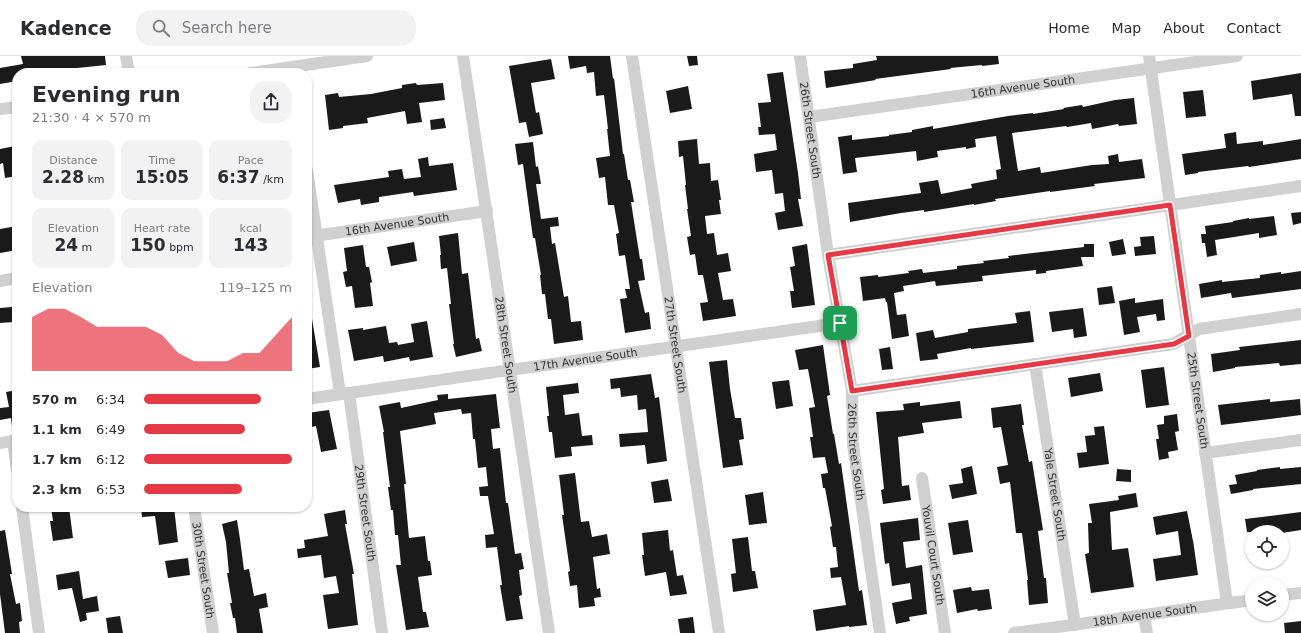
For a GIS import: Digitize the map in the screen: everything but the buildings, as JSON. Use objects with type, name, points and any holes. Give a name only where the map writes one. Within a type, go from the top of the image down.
[{"type":"street","points":[[126,56],[128,68]]},
{"type":"street","points":[[277,68],[367,56]]},
{"type":"street","name":"28th Street South","points":[[463,56],[549,633]]},
{"type":"street","name":"27th Street South","points":[[632,56],[719,633]]},
{"type":"street","name":"26th Street South","points":[[800,56],[828,255],[852,391],[853,445],[880,633]]},
{"type":"street","name":"25th Street South","points":[[1149,56],[1227,603]]},
{"type":"street","name":"16th Avenue South","points":[[809,118],[1237,56]]},
{"type":"street","points":[[0,109],[12,108]]},
{"type":"street","points":[[828,255],[1301,186]]},
{"type":"street","name":"16th Avenue South","points":[[312,236],[487,211]]},
{"type":"street","name":"29th Street South","points":[[312,236],[344,394],[382,633]]},
{"type":"street","points":[[0,281],[12,279]]},
{"type":"street","points":[[852,391],[1174,344],[1199,329],[1301,314]]},
{"type":"street","name":"17th Avenue South","points":[[312,398],[840,323]]},
{"type":"street","name":"Yale Street South","points":[[1035,364],[1075,625]]},
{"type":"street","points":[[0,442],[12,440]]},
{"type":"street","points":[[1205,453],[1301,440]]},
{"type":"street","name":"Youvil Court South","points":[[922,478],[944,633]]},
{"type":"street","points":[[23,512],[40,633]]},
{"type":"street","name":"30th Street South","points":[[195,512],[213,633]]},
{"type":"street","points":[[1289,594],[1301,592]]},
{"type":"street","name":"18th Avenue South","points":[[1014,633],[1245,601]]},
{"type":"street","points":[[1144,615],[1147,633]]},
{"type":"route","points":[[1170,205],[1189,336],[1174,344],[852,391],[840,323],[828,255],[1170,205]]}]
